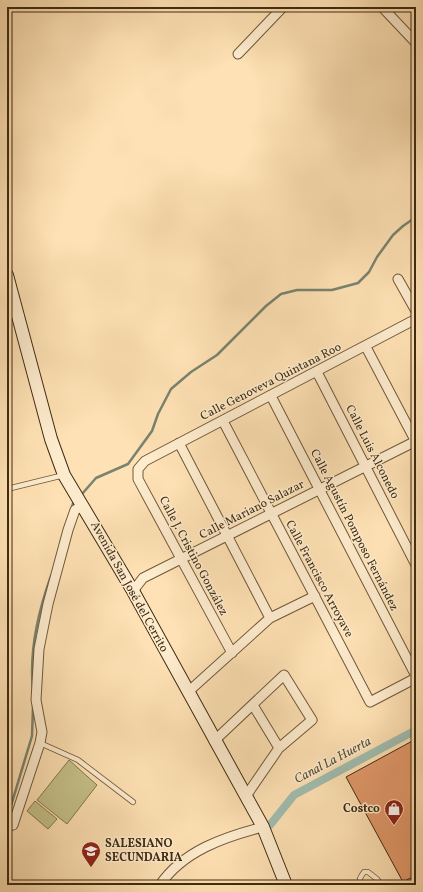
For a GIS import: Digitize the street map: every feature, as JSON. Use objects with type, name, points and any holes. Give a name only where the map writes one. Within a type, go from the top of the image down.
[{"type":"street","points":[[238,54],[283,7]]},
{"type":"street","points":[[382,7],[414,37]]},
{"type":"street","name":"Avenida San José del Cerrito","points":[[7,275],[51,439],[64,475],[133,591],[214,741],[263,827],[286,885]]},
{"type":"street","points":[[398,279],[416,311]]},
{"type":"street","name":"Calle Genoveva Quintana Roo","points":[[138,469],[145,461],[366,347],[416,319]]},
{"type":"street","points":[[366,347],[416,441]]},
{"type":"street","name":"Calle Luis Alconedo","points":[[317,372],[416,565]]},
{"type":"street","name":"Calle Agustín Pomposo Fernández","points":[[271,396],[416,677]]},
{"type":"street","name":"Calle Francisco Arroyave","points":[[223,420],[370,702],[416,677]]},
{"type":"street","name":"Calle Mariano Salazar","points":[[133,591],[143,578],[416,441]]},
{"type":"street","points":[[179,443],[270,618]]},
{"type":"street","name":"Calle J. Cristino González","points":[[138,469],[138,479],[232,652]]},
{"type":"street","points":[[10,825],[40,743],[42,732],[36,700],[39,649],[48,604],[68,530],[76,510],[82,506]]},
{"type":"street","name":"Calle Mariano Salazar","points":[[125,577],[143,578]]},
{"type":"street","points":[[188,692],[270,618],[315,596]]},
{"type":"street","points":[[214,741],[284,675],[312,720],[279,748],[246,796]]},
{"type":"street","points":[[253,705],[279,748]]},
{"type":"street","points":[[160,885],[178,864],[204,847],[234,834],[263,827]]},
{"type":"lane","points":[[7,489],[64,475]]},
{"type":"lane","points":[[40,743],[78,760],[132,802]]},
{"type":"lane","points":[[361,885],[361,875],[364,872],[368,872],[377,879],[381,885]]},
{"type":"shaded area","points":[[69,760],[97,785],[67,824],[37,800]]},
{"type":"shaded area","points":[[35,801],[57,819],[48,829],[27,811]]},
{"type":"building","name":"Costco","points":[[416,739],[416,875],[403,882],[346,777]]},
{"type":"waterway","points":[[82,494],[96,478],[128,464],[152,431],[158,414],[171,389],[191,372],[217,355],[266,306],[281,294],[297,290],[332,290],[358,283],[369,272],[377,257],[393,235],[416,217]]},
{"type":"waterway","points":[[71,510],[74,500]]},
{"type":"waterway","points":[[33,690],[32,661],[36,632],[42,604],[51,576]]},
{"type":"waterway","points":[[7,819],[32,736],[33,707]]},
{"type":"waterway","name":"Canal La Huerta","points":[[270,825],[294,795],[416,730]]},
{"type":"place","name":"Costco","points":[[394,826]]},
{"type":"place","name":"SALESIANO SECUNDARIA","points":[[91,868]]}]
